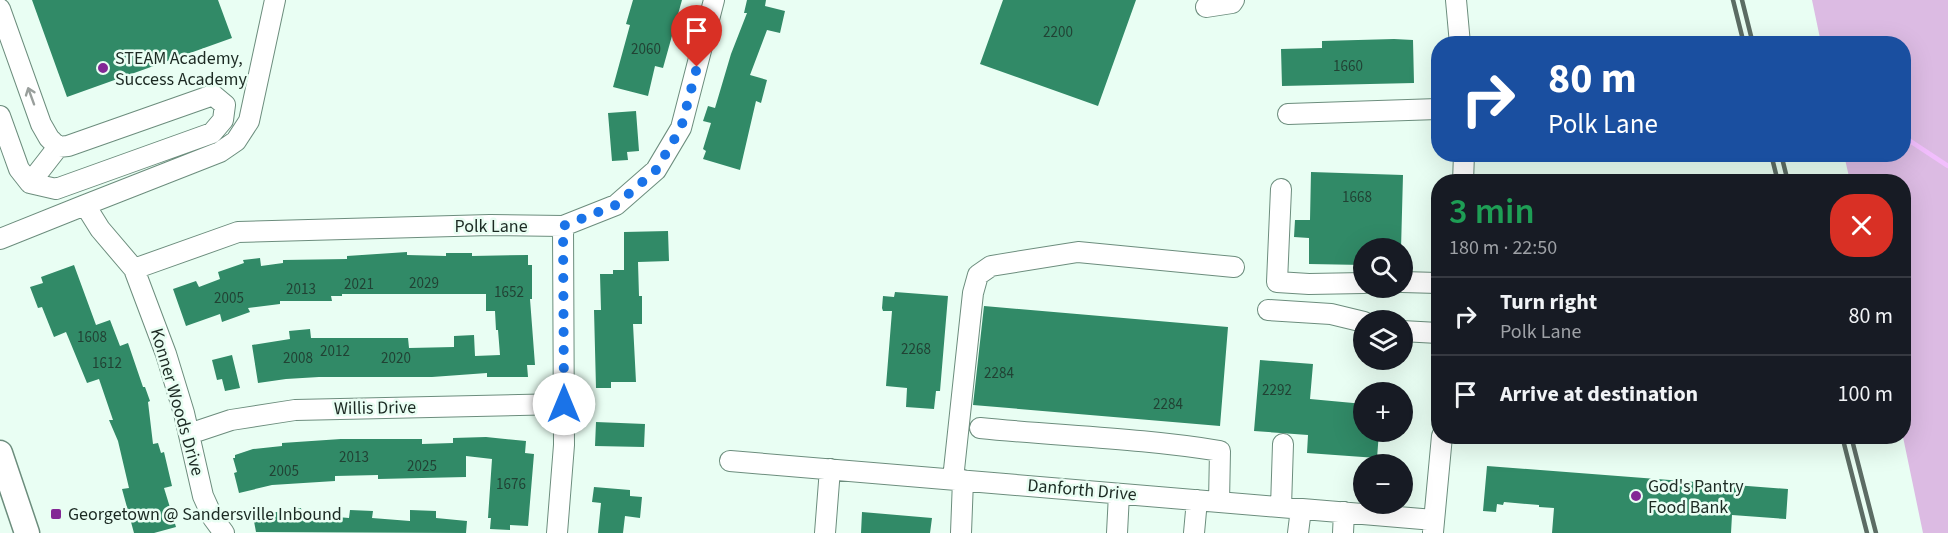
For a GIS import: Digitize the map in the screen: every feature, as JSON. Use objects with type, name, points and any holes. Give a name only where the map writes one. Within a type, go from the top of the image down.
[{"type":"main road","points":[[0,453],[27,533]]},
{"type":"street","points":[[0,239],[220,152],[236,141],[249,121],[275,0]]},
{"type":"street","name":"Polk Lane","points":[[134,269],[238,232],[490,225],[563,226],[616,205],[656,170],[681,128],[714,0]]},
{"type":"street","points":[[1206,7],[1232,3],[1234,0]]},
{"type":"street","points":[[1456,0],[1459,36]]},
{"type":"street","points":[[0,9],[41,124],[49,138],[58,147]]},
{"type":"street","points":[[0,116],[20,169],[30,183],[56,189],[212,133],[223,120],[225,105],[213,95],[58,147],[30,183]]},
{"type":"street","points":[[1288,114],[1431,109]]},
{"type":"street","points":[[223,120],[244,129]]},
{"type":"street","points":[[1281,189],[1276,282],[1353,283]]},
{"type":"street","name":"Konner Woods Drive","points":[[86,206],[100,229],[134,269],[166,354],[204,496],[213,518],[224,533]]},
{"type":"street","points":[[557,533],[564,445],[563,226]]},
{"type":"street","points":[[961,533],[958,480],[973,292],[978,275],[991,267],[1078,252],[1234,267]]},
{"type":"street","points":[[1413,282],[1431,283]]},
{"type":"street","points":[[1268,310],[1331,314],[1353,319]]},
{"type":"street","points":[[1413,332],[1431,333]]},
{"type":"street","name":"Willis Drive","points":[[189,434],[231,420],[295,410],[564,404]]},
{"type":"street","points":[[980,428],[1162,442],[1220,451],[1219,502]]},
{"type":"street","points":[[1283,444],[1291,508],[1298,533]]},
{"type":"street","points":[[1433,526],[1441,444]]},
{"type":"street","name":"Danforth Drive","points":[[730,461],[1344,512],[1433,526]]},
{"type":"street","points":[[825,533],[830,469]]},
{"type":"street","points":[[1117,533],[1119,494]]},
{"type":"street","points":[[1194,533],[1197,500]]},
{"type":"street","points":[[1343,533],[1344,512]]},
{"type":"shaded area","points":[[1812,0],[1948,0],[1948,533],[1923,533],[1904,444],[1911,444],[1911,174],[1848,174],[1846,162],[1911,162],[1911,36],[1820,36]]},
{"type":"building","name":"STEAM Academy, Success Academy","points":[[32,0],[218,0],[232,38],[67,97]]},
{"type":"building","points":[[633,0],[682,0],[663,68],[655,66],[648,96],[613,87],[630,25],[626,24]]},
{"type":"building","points":[[747,0],[766,0],[765,6],[785,11],[780,33],[767,30],[750,75],[767,80],[761,103],[756,101],[740,170],[703,159],[706,151],[703,149],[711,123],[703,121],[708,106],[715,108],[731,54],[747,13],[744,13]]},
{"type":"building","points":[[1003,0],[1136,0],[1098,106],[980,64]]},
{"type":"building","points":[[1413,40],[1414,83],[1282,86],[1281,49],[1322,48],[1322,41]]},
{"type":"building","points":[[636,111],[639,151],[627,152],[628,160],[612,161],[608,113]]},
{"type":"building","points":[[1311,172],[1403,175],[1401,238],[1353,238],[1353,265],[1309,264],[1309,238],[1294,237],[1295,220],[1310,220]]},
{"type":"building","points":[[668,231],[669,261],[638,262],[639,296],[642,296],[642,324],[633,324],[636,382],[611,382],[611,388],[596,388],[594,310],[601,310],[600,274],[613,274],[613,270],[624,270],[624,232]]},
{"type":"building","points":[[407,252],[407,255],[446,256],[446,253],[472,253],[472,256],[528,255],[528,265],[532,265],[532,299],[530,299],[535,365],[527,365],[528,377],[487,377],[487,373],[432,377],[319,377],[258,383],[252,345],[290,339],[289,331],[310,329],[311,338],[408,338],[409,348],[454,347],[454,336],[474,335],[475,356],[500,355],[495,311],[486,311],[486,294],[342,294],[342,296],[331,296],[332,301],[280,301],[280,304],[248,308],[250,312],[222,322],[220,314],[186,326],[173,289],[196,281],[199,287],[220,279],[218,272],[244,263],[243,260],[260,258],[261,266],[283,263],[283,260],[347,259],[347,256]]},
{"type":"building","points":[[74,265],[96,325],[110,320],[120,346],[128,343],[150,401],[148,402],[153,444],[158,443],[161,453],[164,452],[172,486],[164,488],[176,527],[154,533],[134,533],[122,489],[129,488],[118,441],[109,420],[113,420],[99,379],[87,383],[66,332],[54,337],[42,307],[38,308],[30,287],[43,283],[41,277]]},
{"type":"building","points":[[895,292],[948,296],[940,391],[936,391],[934,409],[906,407],[907,388],[886,386],[892,311],[883,311],[883,296],[894,297]]},
{"type":"building","points":[[984,306],[1228,327],[1220,426],[973,405]]},
{"type":"building","points":[[232,355],[240,388],[225,391],[222,379],[217,380],[212,360]]},
{"type":"building","points":[[1260,360],[1313,364],[1310,399],[1353,403],[1353,442],[1378,442],[1377,454],[1353,454],[1353,456],[1307,453],[1308,435],[1254,431]]},
{"type":"building","points":[[596,422],[645,424],[644,447],[595,446]]},
{"type":"building","points":[[486,437],[526,441],[525,453],[534,454],[528,526],[510,525],[510,530],[490,529],[491,518],[488,518],[492,459],[466,456],[466,477],[378,479],[378,475],[335,476],[335,481],[272,485],[239,493],[234,473],[237,472],[233,458],[235,455],[253,449],[282,446],[282,443],[341,439],[422,439],[422,444],[453,443],[453,438]]},
{"type":"building","name":"God's Pantry Food Bank","points":[[1487,466],[1788,489],[1786,519],[1732,515],[1731,533],[1552,533],[1554,508],[1504,502],[1503,505],[1497,504],[1496,512],[1483,511]]},
{"type":"building","points":[[594,487],[630,490],[630,496],[642,497],[640,518],[625,516],[623,533],[598,533],[601,503],[592,502]]},
{"type":"building","points":[[301,508],[302,514],[349,518],[350,510],[373,511],[372,518],[410,521],[410,510],[436,511],[436,518],[467,521],[466,533],[256,532],[253,516]]},
{"type":"building","points":[[862,512],[932,518],[930,533],[861,533]]},
{"type":"waterway","points":[[1911,142],[1948,166]]},
{"type":"railway","points":[[1733,0],[1742,36]]},
{"type":"railway","points":[[1742,0],[1751,36]]},
{"type":"railway","points":[[1773,162],[1776,174]]},
{"type":"railway","points":[[1783,162],[1786,174]]},
{"type":"railway","points":[[1844,444],[1867,533]]},
{"type":"railway","points":[[1853,444],[1876,533]]},
{"type":"place","name":"STEAM Academy, Success Academy","points":[[103,68]]},
{"type":"place","name":"God's Pantry Food Bank","points":[[1636,496]]},
{"type":"place","name":"Georgetown @ Sandersville Inbound","points":[[56,514]]},
{"type":"route","points":[[564,404],[563,226],[616,205],[656,170],[681,128],[697,67]]}]
